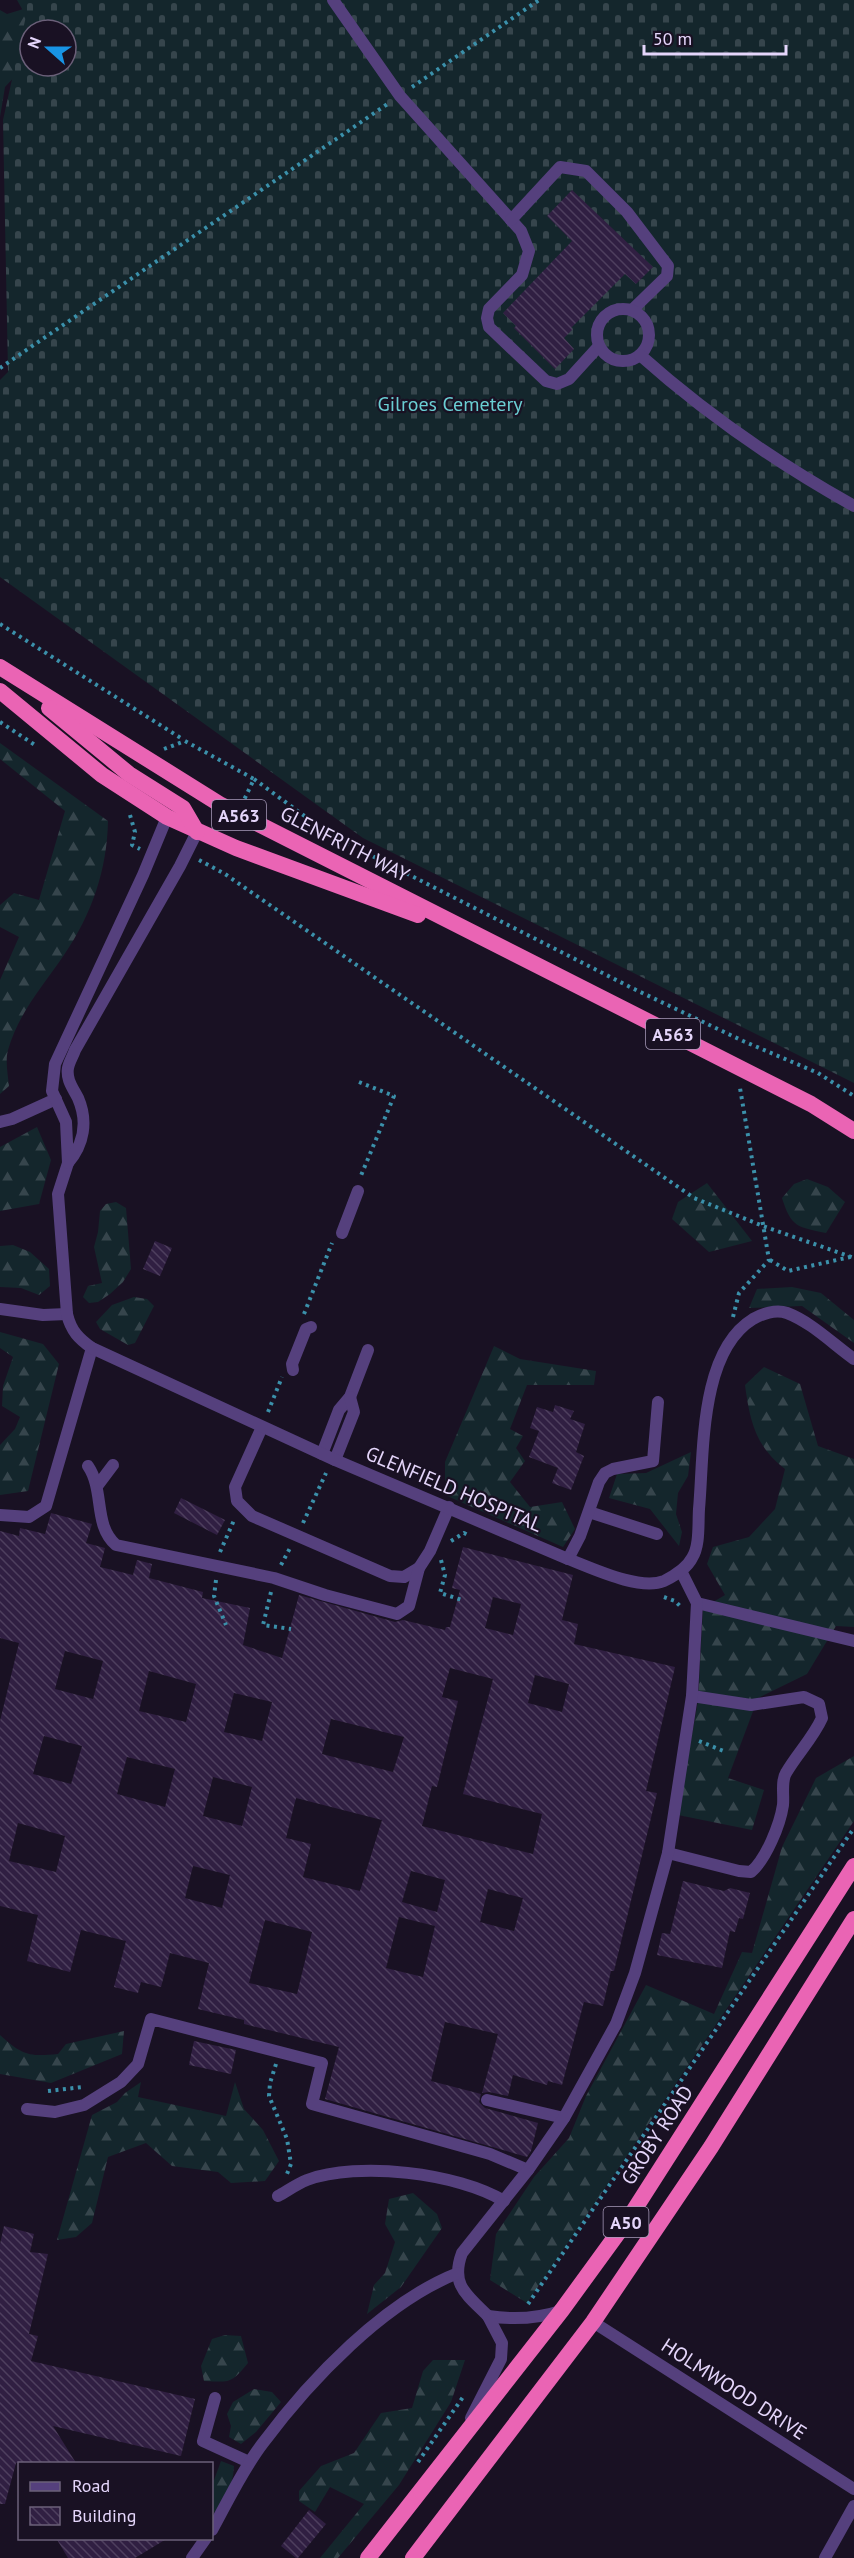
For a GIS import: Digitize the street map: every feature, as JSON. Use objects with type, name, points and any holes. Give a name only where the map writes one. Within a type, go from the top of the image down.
[{"type":"highway","name":"GLENFRITH WAY","points":[[0,667],[221,805],[811,1104],[854,1131]]},
{"type":"highway","name":"A563","points":[[0,667],[129,774],[183,808],[197,832]]},
{"type":"highway","name":"GLENFRITH WAY","points":[[0,692],[102,776],[167,817],[241,851],[490,941]]},
{"type":"highway","name":"A563","points":[[167,817],[196,804],[221,805]]},
{"type":"highway","name":"GROBY ROAD","points":[[368,2558],[451,2456],[629,2218],[854,1866]]},
{"type":"highway","name":"A50","points":[[412,2558],[593,2322],[711,2147],[854,1919]]},
{"type":"street","points":[[333,0],[400,96],[521,231],[529,252],[522,275],[489,309],[487,318],[489,327],[546,381],[557,384],[569,379],[599,346]]},
{"type":"street","points":[[511,220],[560,167],[586,171],[627,212],[668,266],[667,276],[632,310]]},
{"type":"street","points":[[616,309],[632,310],[644,320],[649,334],[648,342],[640,355],[627,361],[614,360],[608,357],[599,346],[597,331],[603,317],[616,309]]},
{"type":"street","points":[[640,355],[731,430],[796,473],[854,506]]},
{"type":"street","points":[[0,1309],[43,1315],[67,1314],[58,1194],[68,1163],[66,1122],[52,1091],[55,1064],[167,817]]},
{"type":"street","points":[[68,1163],[80,1150],[84,1128],[79,1100],[69,1084],[68,1068],[75,1050],[197,832]]},
{"type":"street","points":[[0,1122],[56,1099]]},
{"type":"street","points":[[342,1233],[358,1191]]},
{"type":"street","points":[[451,2456],[501,2359],[502,2343],[488,2316],[462,2290],[457,2267],[462,2253],[528,2170],[564,2118],[616,2024],[647,1936],[668,1853],[692,1696],[697,1603],[681,1571],[693,1558],[698,1533],[707,1409],[714,1380],[726,1347],[743,1326],[763,1313],[784,1312],[800,1319],[854,1359]]},
{"type":"street","name":"GLENFIELD HOSPITAL","points":[[67,1314],[70,1326],[78,1339],[92,1348],[322,1454],[568,1559],[633,1581],[663,1582],[681,1571]]},
{"type":"street","points":[[293,1370],[292,1364],[306,1329],[311,1327]]},
{"type":"street","points":[[0,1515],[29,1517],[46,1506],[92,1348]]},
{"type":"street","points":[[322,1454],[339,1410],[350,1397],[368,1350]]},
{"type":"street","points":[[336,1460],[354,1412],[350,1397]]},
{"type":"street","points":[[568,1559],[580,1536],[599,1482],[605,1473],[613,1469],[653,1461],[658,1401]]},
{"type":"street","points":[[262,1427],[235,1487],[237,1501],[252,1516],[390,1576],[404,1577],[418,1568]]},
{"type":"street","points":[[98,1485],[113,1465]]},
{"type":"street","points":[[88,1466],[98,1485],[102,1522],[108,1538],[116,1545],[274,1578],[325,1595],[397,1614],[409,1606],[418,1568],[430,1551],[449,1507]]},
{"type":"street","points":[[589,1512],[657,1534]]},
{"type":"street","points":[[697,1603],[854,1641]]},
{"type":"street","points":[[668,1853],[739,1871],[751,1872],[759,1865],[767,1852],[783,1807],[784,1774],[793,1764],[822,1718],[819,1704],[804,1697],[751,1705],[692,1696]]},
{"type":"street","points":[[27,2109],[55,2112],[84,2105],[121,2082],[138,2064],[151,2019],[322,2063],[312,2104],[490,2154],[528,2170]]},
{"type":"street","points":[[487,2100],[564,2118]]},
{"type":"street","points":[[278,2196],[306,2180],[331,2174],[387,2171],[416,2174],[485,2190],[504,2201]]},
{"type":"street","points":[[213,2528],[249,2462],[264,2441],[339,2357],[371,2326],[407,2298],[436,2281],[458,2272]]},
{"type":"street","points":[[488,2316],[512,2320],[543,2317],[562,2310]]},
{"type":"street","name":"HOLMWOOD DRIVE","points":[[593,2322],[854,2489]]},
{"type":"street","points":[[214,2398],[203,2441],[249,2462]]},
{"type":"street","points":[[825,2558],[854,2506]]},
{"type":"street","points":[[192,2558],[205,2540]]},
{"type":"path","points":[[0,368],[538,0]]},
{"type":"path","points":[[0,624],[184,741]]},
{"type":"path","points":[[0,722],[38,747]]},
{"type":"path","points":[[254,779],[329,834],[632,988],[818,1073],[854,1096]]},
{"type":"path","points":[[123,809],[132,817],[135,832],[132,845],[152,853]]},
{"type":"path","points":[[186,854],[225,874],[694,1198],[763,1226],[853,1257]]},
{"type":"path","points":[[737,1066],[770,1260],[788,1271],[853,1257]]},
{"type":"path","points":[[726,1347],[739,1293],[770,1260]]},
{"type":"path","points":[[437,1569],[441,1558],[445,1575],[440,1593],[462,1600]]},
{"type":"path","points":[[522,2319],[528,2304],[854,1828]]},
{"type":"path","points":[[277,2061],[270,2083],[269,2096],[287,2139],[291,2164],[278,2196]]},
{"type":"path","points":[[417,2464],[469,2387]]},
{"type":"green space","name":"Gilroes Cemetery","points":[[17,0],[854,0],[854,1083],[363,838],[0,577],[0,380],[8,372],[3,120],[18,52],[18,78],[78,78],[78,18],[26,18]]},
{"type":"green space","points":[[104,0],[78,21],[78,18],[18,18],[18,73],[5,87],[0,117],[0,10],[7,14],[30,7]]},
{"type":"green space","points":[[0,743],[108,821],[105,857],[90,908],[64,955],[18,1023],[7,1054],[9,1086],[0,1094],[0,980],[19,937],[0,927],[0,905],[14,893],[39,900],[65,811],[0,759]]},
{"type":"green space","points":[[37,1127],[51,1160],[39,1204],[0,1211],[0,1147]]},
{"type":"green space","points":[[807,1179],[828,1187],[845,1202],[826,1233],[796,1224],[785,1208],[782,1198],[794,1184]]},
{"type":"green space","points":[[707,1183],[752,1241],[709,1252],[672,1219],[678,1202]]},
{"type":"green space","points":[[116,1202],[126,1208],[131,1269],[123,1282],[110,1294],[98,1302],[89,1303],[83,1297],[88,1286],[102,1283],[94,1247],[100,1211],[106,1204]]},
{"type":"green space","points":[[13,1245],[30,1252],[49,1269],[50,1286],[39,1295],[21,1288],[0,1287],[0,1246]]},
{"type":"green space","points":[[792,1287],[821,1293],[854,1320],[854,1343],[802,1306],[749,1308],[757,1289]]},
{"type":"green space","points":[[134,1297],[147,1299],[154,1306],[135,1343],[128,1345],[100,1329],[96,1322],[112,1305]]},
{"type":"green space","points":[[0,1332],[43,1344],[59,1364],[28,1491],[0,1495],[0,1445],[15,1429],[20,1417],[2,1406],[3,1386],[13,1357],[0,1348]]},
{"type":"green space","points":[[494,1346],[520,1359],[596,1371],[594,1385],[527,1385],[510,1429],[523,1436],[516,1448],[525,1461],[510,1482],[530,1507],[562,1502],[575,1529],[563,1547],[445,1495],[445,1462]]},
{"type":"green space","points":[[764,1367],[800,1384],[818,1446],[854,1459],[854,1627],[836,1626],[807,1674],[758,1698],[728,1778],[764,1790],[752,1830],[678,1815],[698,1701],[703,1608],[725,1595],[707,1564],[713,1547],[749,1537],[775,1509],[785,1469],[760,1442],[749,1410],[745,1385]]},
{"type":"green space","points":[[691,1452],[688,1476],[678,1493],[676,1514],[682,1532],[679,1546],[650,1509],[609,1498],[617,1474],[646,1473]]},
{"type":"green space","points":[[854,1756],[854,1821],[527,2303],[490,2280],[496,2234],[534,2177],[569,2138],[586,2096],[646,1985],[714,2014],[742,1952],[752,1953],[782,1847],[816,1778]]},
{"type":"green space","points":[[124,2031],[122,2054],[51,2083],[0,2074],[0,2035],[20,2051],[33,2055],[48,2055],[58,2054],[66,2044]]},
{"type":"green space","points":[[141,2082],[138,2097],[226,2116],[235,2082],[244,2109],[263,2130],[279,2161],[265,2181],[231,2183],[218,2172],[172,2166],[146,2143],[108,2157],[92,2223],[76,2237],[57,2240],[92,2115],[117,2102]]},
{"type":"green space","points":[[413,2193],[437,2214],[442,2228],[401,2287],[367,2314],[374,2285],[385,2273],[395,2242],[385,2224],[389,2199]]},
{"type":"green space","points":[[225,2335],[241,2336],[248,2363],[238,2375],[229,2380],[204,2381],[201,2366],[212,2339]]},
{"type":"green space","points":[[433,2360],[465,2360],[451,2402],[399,2485],[338,2558],[320,2558],[364,2504],[330,2487],[315,2512],[299,2501],[299,2491],[321,2466],[354,2453],[381,2413],[412,2408],[423,2371]]},
{"type":"green space","points":[[254,2389],[272,2392],[281,2402],[256,2432],[241,2444],[229,2437],[231,2426],[227,2414],[233,2402]]},
{"type":"green space","points":[[221,2461],[234,2466],[228,2492],[213,2514],[213,2480]]},
{"type":"building","points":[[572,190],[653,267],[636,284],[625,274],[571,328],[573,329],[564,338],[574,349],[555,369],[514,328],[516,326],[503,313],[572,241],[547,216]]},
{"type":"building","points":[[155,1241],[172,1248],[160,1276],[143,1269]]},
{"type":"building","points":[[555,1405],[574,1411],[570,1419],[585,1424],[576,1452],[584,1456],[571,1490],[552,1483],[558,1468],[529,1457],[539,1431],[530,1428],[537,1407],[553,1412]]},
{"type":"building","points":[[181,1498],[225,1520],[217,1535],[174,1513]]},
{"type":"building","points":[[51,1513],[92,1524],[86,1543],[105,1548],[100,1567],[133,1575],[137,1560],[152,1564],[149,1578],[203,1592],[202,1598],[250,1608],[243,1645],[282,1658],[299,1595],[395,1622],[403,1620],[445,1630],[446,1627],[450,1627],[460,1590],[452,1588],[463,1547],[573,1575],[562,1620],[578,1624],[574,1644],[675,1667],[646,1791],[657,1793],[614,1971],[611,1971],[603,2006],[584,2002],[562,2085],[548,2081],[547,2085],[513,2075],[508,2096],[482,2093],[498,2034],[445,2022],[431,2081],[481,2094],[479,2102],[485,2108],[538,2123],[531,2151],[527,2157],[325,2099],[339,2047],[244,2024],[244,2020],[198,2009],[209,1963],[170,1953],[161,1987],[141,1982],[138,1993],[114,1987],[126,1941],[81,1930],[70,1972],[27,1961],[38,1915],[0,1906],[0,1721],[19,1643],[0,1638],[0,1531],[19,1536],[20,1528],[45,1534]],"holes":[[[493,1597],[521,1604],[513,1635],[485,1628]],[[65,1651],[103,1661],[93,1699],[55,1689]],[[450,1668],[493,1679],[463,1794],[542,1814],[533,1854],[422,1826],[432,1786],[437,1787],[458,1701],[442,1697]],[[149,1671],[196,1684],[186,1722],[139,1711]],[[535,1675],[569,1684],[562,1712],[528,1703]],[[234,1693],[272,1702],[262,1741],[224,1732]],[[331,1719],[404,1737],[393,1772],[322,1754]],[[44,1736],[82,1746],[71,1784],[33,1774]],[[127,1757],[175,1769],[165,1807],[117,1794]],[[213,1777],[252,1787],[242,1826],[203,1816]],[[296,1798],[382,1820],[360,1891],[303,1877],[311,1844],[286,1838]],[[18,1823],[65,1836],[56,1872],[9,1861]],[[193,1866],[230,1875],[222,1908],[185,1898]],[[411,1871],[445,1880],[437,1912],[402,1902]],[[488,1889],[523,1898],[514,1931],[480,1922]],[[399,1917],[435,1926],[423,1977],[386,1968]],[[265,1920],[312,1932],[297,1994],[249,1983]]]},
{"type":"building","points":[[683,1881],[724,1891],[730,1888],[750,1893],[743,1919],[739,1918],[735,1932],[730,1931],[722,1968],[657,1955],[662,1933],[670,1934]]},
{"type":"building","points":[[194,2041],[236,2050],[231,2074],[189,2065]]},
{"type":"building","points":[[4,2226],[34,2234],[30,2252],[48,2254],[29,2334],[38,2336],[31,2361],[195,2399],[181,2456],[53,2426],[75,2462],[16,2463],[5,2504],[0,2504],[0,2244]]},
{"type":"building","points":[[309,2510],[326,2524],[296,2558],[281,2546]]},
{"type":"building","points":[[57,2540],[165,2540],[135,2558],[68,2558]]}]
